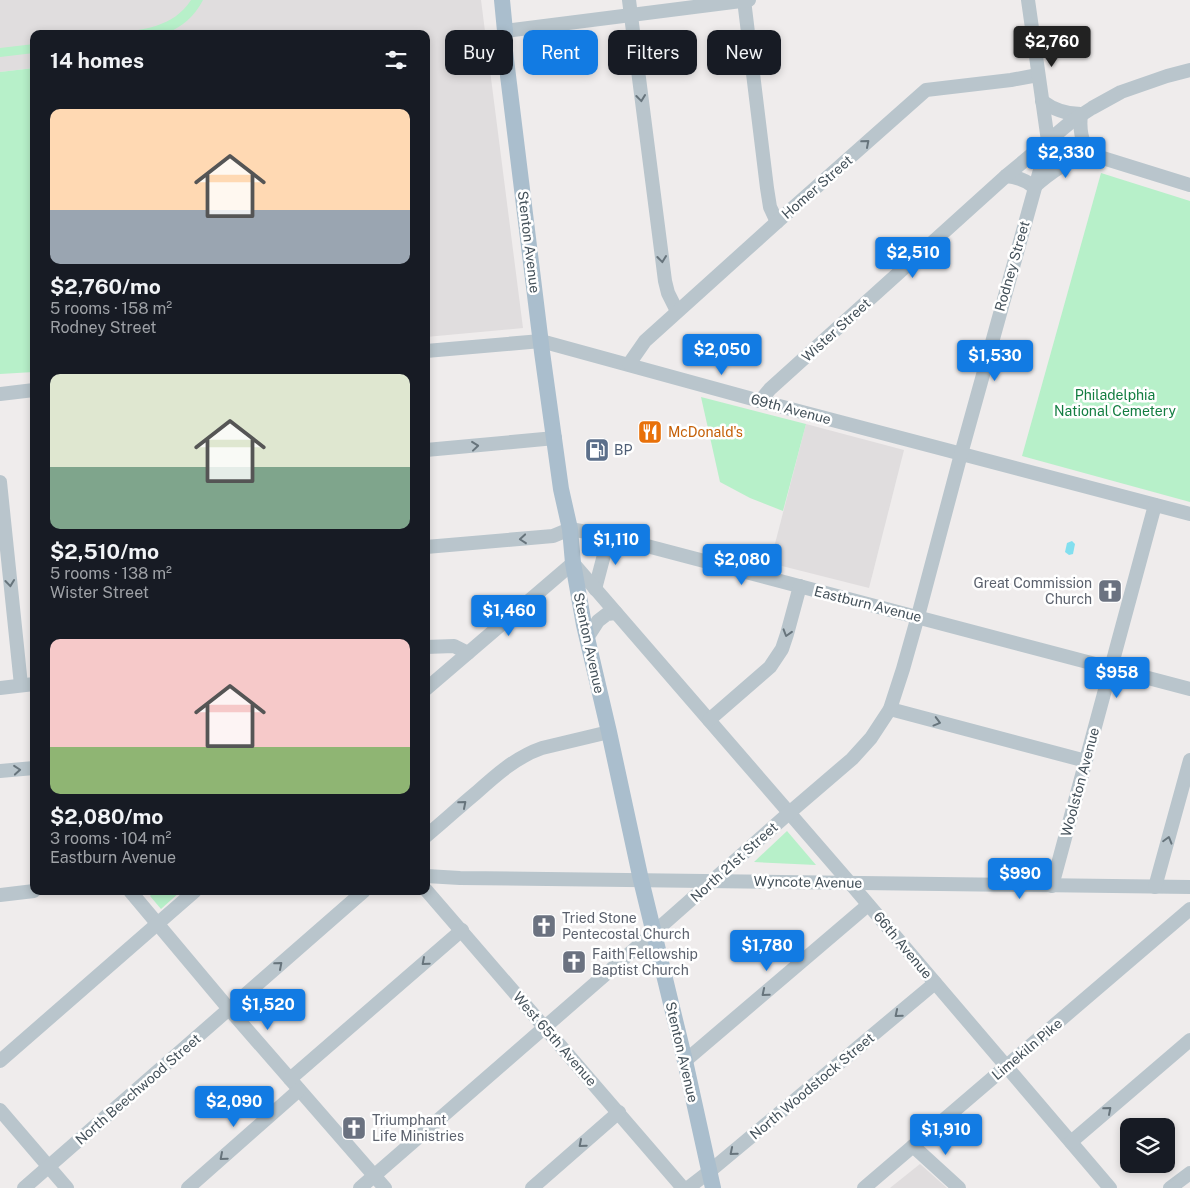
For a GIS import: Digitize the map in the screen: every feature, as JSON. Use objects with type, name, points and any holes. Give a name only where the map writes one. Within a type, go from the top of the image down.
[{"type":"main road","name":"Stenton Avenue","points":[[502,0],[506,30]]},
{"type":"main road","name":"Stenton Avenue","points":[[508,75],[541,341],[561,489],[570,530],[573,563],[587,638],[641,880],[685,1061],[713,1188]]},
{"type":"street","points":[[629,0],[664,281],[678,311]]},
{"type":"street","points":[[744,0],[767,188],[770,207],[777,222]]},
{"type":"street","points":[[513,30],[749,0]]},
{"type":"street","name":"Rodney Street","points":[[918,616],[960,454],[1048,141],[1028,0]]},
{"type":"street","name":"Wister Street","points":[[760,401],[770,389],[1006,176],[1081,114],[1122,92],[1190,70]]},
{"type":"street","name":"Homer Street","points":[[629,364],[645,341],[926,90],[1012,80],[1038,75]]},
{"type":"street","points":[[1042,100],[1056,110],[1065,113],[1081,114],[1081,136],[1088,154]]},
{"type":"street","points":[[1048,141],[1190,185]]},
{"type":"street","points":[[1006,176],[1024,180],[1034,187],[1063,164],[1088,154]]},
{"type":"street","name":"69th Avenue","points":[[430,351],[541,341],[760,401],[1190,514]]},
{"type":"street","points":[[0,394],[30,390]]},
{"type":"street","points":[[430,450],[555,438]]},
{"type":"street","points":[[0,482],[27,684],[0,688]]},
{"type":"street","name":"Woolston Avenue","points":[[1052,886],[1155,505]]},
{"type":"street","name":"Eastburn Avenue","points":[[430,547],[552,536],[570,530],[610,536],[1190,689]]},
{"type":"street","points":[[595,589],[610,536]]},
{"type":"street","points":[[430,686],[573,563]]},
{"type":"street","name":"66th Avenue","points":[[573,563],[850,883],[1110,1188]]},
{"type":"street","points":[[709,720],[770,667],[788,634],[800,586]]},
{"type":"street","points":[[587,638],[598,621],[607,614],[616,613]]},
{"type":"street","name":"North 21st Street","points":[[360,1188],[852,759],[871,738],[890,710],[918,616]]},
{"type":"street","points":[[430,647],[454,646],[468,653]]},
{"type":"street","points":[[890,710],[1086,761]]},
{"type":"street","points":[[430,833],[496,775],[519,758],[542,748],[609,732]]},
{"type":"street","points":[[1154,887],[1190,760]]},
{"type":"street","points":[[0,771],[30,768]]},
{"type":"street","name":"Wyncote Avenue","points":[[430,876],[1190,887]]},
{"type":"street","points":[[0,895],[30,891]]},
{"type":"street","name":"West 65th Avenue","points":[[430,894],[683,1188]]},
{"type":"street","points":[[133,895],[229,1009],[385,1188]]},
{"type":"street","points":[[0,1061],[190,895]]},
{"type":"street","name":"North Beechwood Street","points":[[24,1188],[359,895]]},
{"type":"street","points":[[685,1061],[868,904]]},
{"type":"street","name":"Limekiln Pike","points":[[864,1188],[1190,910]]},
{"type":"street","points":[[290,1079],[462,930]]},
{"type":"street","name":"North Woodstock Street","points":[[688,1188],[935,983]]},
{"type":"street","points":[[1071,1142],[1190,1040]]},
{"type":"street","points":[[188,1188],[299,1090]]},
{"type":"street","points":[[0,1110],[67,1188]]},
{"type":"street","points":[[532,1188],[619,1112]]},
{"type":"street","points":[[913,1146],[959,1188]]},
{"type":"street","points":[[1170,1188],[1190,1173]]},
{"type":"shaded area","points":[[0,0],[481,0],[485,30],[445,30],[445,75],[491,75],[523,328],[430,337],[430,30],[30,30],[30,68],[0,72]]},
{"type":"shaded area","points":[[806,424],[904,450],[869,588],[770,563]]},
{"type":"shaded area","points":[[920,1164],[947,1188],[890,1188]]},
{"type":"green space","points":[[191,0],[203,0],[187,20],[173,30],[135,30],[157,26],[184,9]]},
{"type":"green space","points":[[30,44],[30,53],[0,57],[0,48]]},
{"type":"green space","points":[[30,68],[30,372],[0,374],[0,72]]},
{"type":"green space","name":"Philadelphia National Cemetery","points":[[1101,173],[1190,201],[1190,502],[1022,456]]},
{"type":"green space","points":[[701,397],[806,424],[783,511],[750,498],[720,482]]},
{"type":"green space","points":[[787,831],[816,865],[754,862]]},
{"type":"green space","points":[[151,895],[177,895],[161,909]]},
{"type":"water","points":[[1072,541],[1075,544],[1073,554],[1069,555],[1065,552],[1067,543]]},
{"type":"place","name":"McDonald's","points":[[650,432]]},
{"type":"place","name":"BP","points":[[597,450]]},
{"type":"place","name":"Great Commission Church","points":[[1110,591]]},
{"type":"place","name":"Tried Stone Pentecostal Church","points":[[544,926]]},
{"type":"place","name":"Faith Fellowship Baptist Church","points":[[574,962]]},
{"type":"place","name":"Triumphant Life Ministries","points":[[354,1128]]}]
